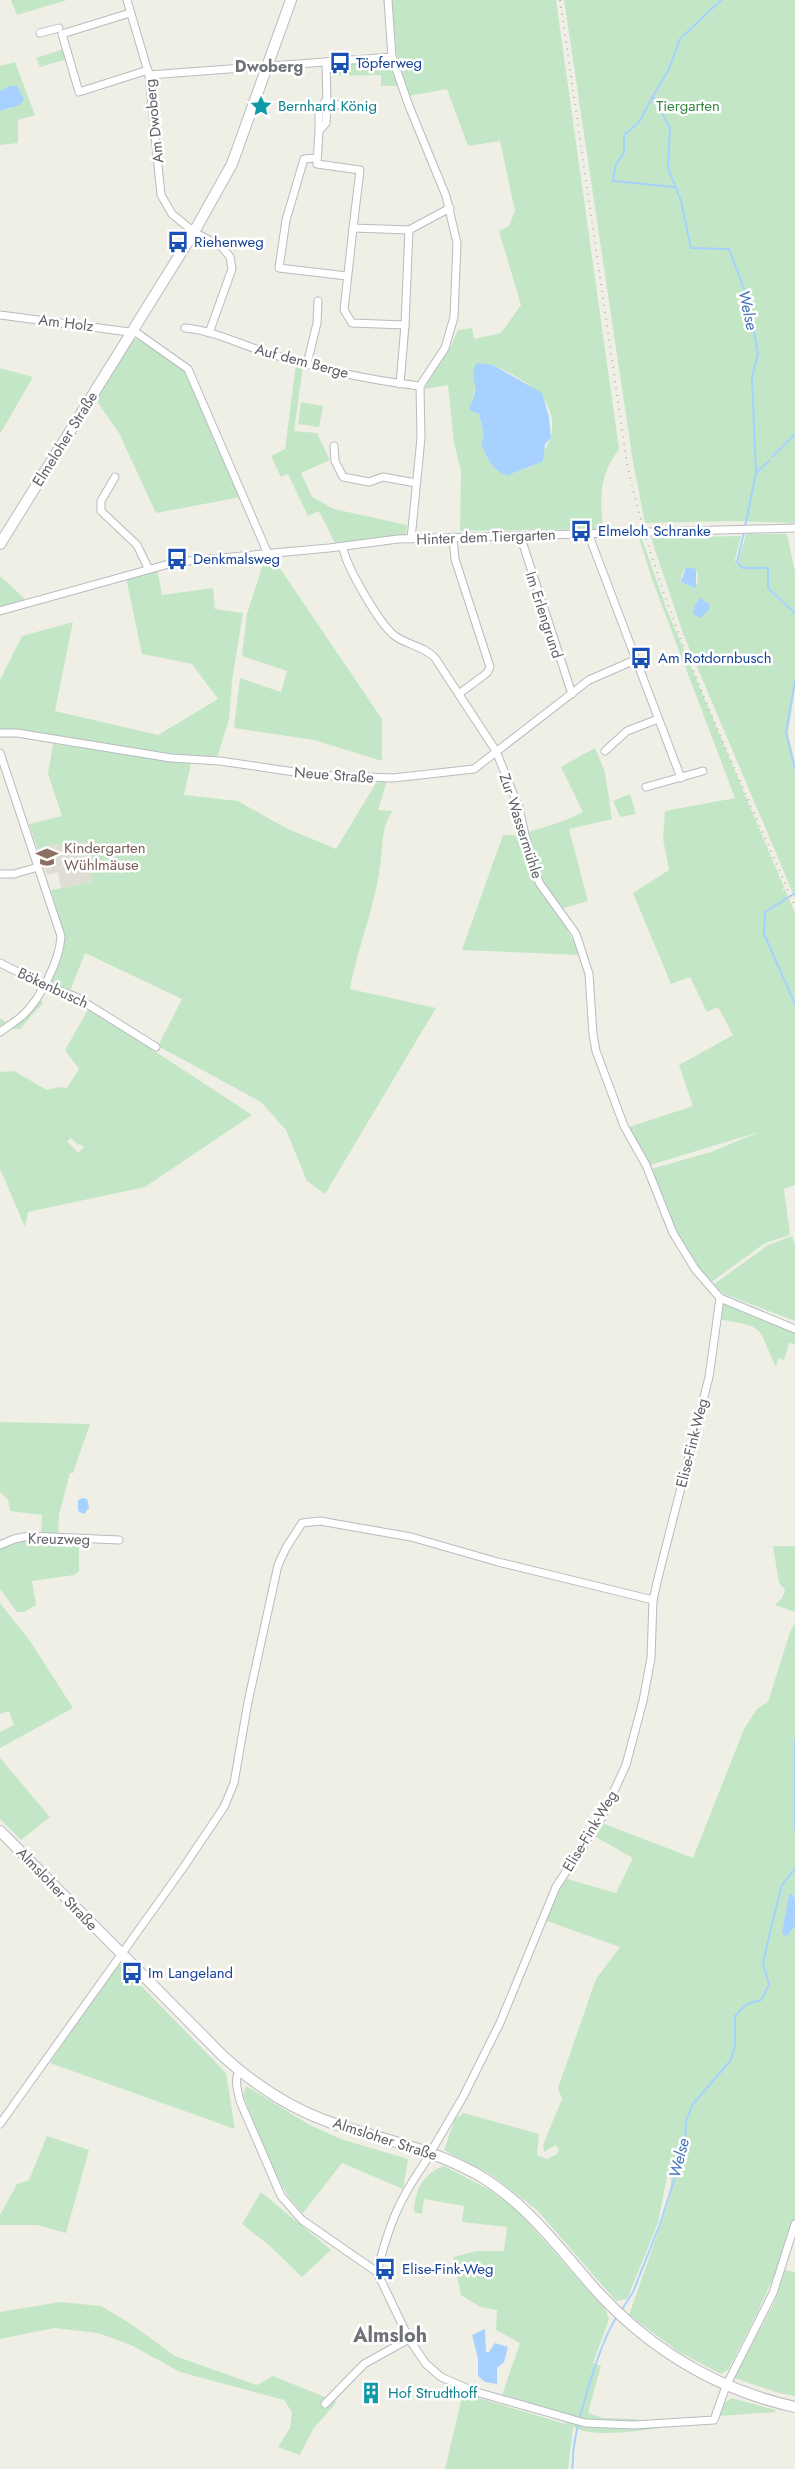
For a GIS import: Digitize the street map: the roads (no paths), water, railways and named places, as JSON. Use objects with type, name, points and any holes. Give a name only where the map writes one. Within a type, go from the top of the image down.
[{"type":"street","name":"Am Dwoberg","points":[[126,0],[149,73],[161,195],[172,214],[194,232],[222,247],[230,257],[232,269],[209,333]]},
{"type":"street","name":"Elmeloher Straße","points":[[0,544],[194,232],[232,164],[269,66],[291,0]]},
{"type":"street","points":[[388,0],[392,57],[409,106],[450,208],[457,243],[454,317],[445,348],[420,386],[421,438],[411,539]]},
{"type":"street","points":[[40,34],[130,13]]},
{"type":"street","points":[[60,29],[79,92],[149,73],[392,57]]},
{"type":"street","points":[[326,62],[327,102]]},
{"type":"street","points":[[357,106],[327,102],[319,109],[317,164],[360,170],[344,310],[352,323],[405,325]]},
{"type":"street","points":[[316,158],[304,159],[286,220],[279,268],[347,276]]},
{"type":"street","points":[[353,228],[409,230],[450,208]]},
{"type":"street","points":[[400,384],[405,325],[409,230]]},
{"type":"street","points":[[307,364],[317,323],[318,301]]},
{"type":"street","name":"Am Holz","points":[[0,315],[132,330]]},
{"type":"street","name":"Auf dem Berge","points":[[185,328],[209,333],[307,364],[382,382],[420,386]]},
{"type":"street","points":[[0,611],[148,568],[176,562],[268,554],[188,369],[132,330]]},
{"type":"street","points":[[334,446],[335,461],[343,477],[369,482],[383,477],[416,483]]},
{"type":"street","points":[[116,477],[101,501],[101,511],[137,545],[148,568]]},
{"type":"street","name":"Hinter dem Tiergarten","points":[[268,554],[411,539],[795,528]]},
{"type":"street","points":[[588,533],[681,778]]},
{"type":"street","name":"Im Erlengrund","points":[[520,535],[520,541],[572,694]]},
{"type":"street","points":[[453,537],[455,559],[490,667],[487,673],[460,694]]},
{"type":"street","name":"Zur Wassermühle","points":[[343,547],[354,574],[386,629],[395,636],[432,654],[496,751],[519,808],[532,866],[540,884],[576,934],[584,954],[588,974],[596,1051],[624,1126],[646,1166],[665,1215],[682,1248],[695,1270],[720,1298]]},
{"type":"street","name":"Neue Straße","points":[[0,733],[17,733],[171,758],[220,761],[315,775],[378,778],[474,769],[589,680],[635,660]]},
{"type":"street","points":[[605,751],[627,731],[658,719]]},
{"type":"street","points":[[0,753],[61,936],[60,946],[44,985],[23,1015],[0,1032]]},
{"type":"street","points":[[646,787],[703,771]]},
{"type":"street","points":[[0,874],[14,874],[38,867]]},
{"type":"street","name":"Bökenbusch","points":[[0,963],[44,985],[76,997],[156,1047]]},
{"type":"street","points":[[720,1298],[795,1329]]},
{"type":"street","name":"Elise-Fink-Weg","points":[[377,2272],[394,2214],[404,2192],[424,2164],[463,2097],[500,2023],[556,1886],[602,1817],[626,1765],[651,1658],[654,1600],[709,1377],[720,1298]]},
{"type":"street","points":[[0,2124],[120,1953],[183,1868],[224,1807],[234,1783],[248,1702],[278,1565],[302,1523],[320,1521],[410,1537],[498,1562],[654,1600]]},
{"type":"street","name":"Kreuzweg","points":[[0,1545],[14,1539],[29,1536],[119,1540]]},
{"type":"street","name":"Almsloher Straße","points":[[0,1832],[239,2071],[277,2098],[313,2115],[422,2149],[462,2165],[482,2177],[518,2204],[533,2218],[613,2308],[644,2337],[675,2359],[726,2386],[762,2399],[795,2407]]},
{"type":"street","points":[[239,2071],[237,2074],[237,2087],[240,2101],[281,2196],[302,2220],[377,2272],[409,2339],[426,2364],[448,2380],[473,2391],[573,2421],[634,2425],[714,2420],[726,2386],[769,2301],[795,2224]]},
{"type":"street","points":[[325,2404],[364,2364],[409,2339]]},
{"type":"water","points":[[10,86],[17,86],[24,99],[20,105],[0,111],[0,91]]},
{"type":"water","points":[[477,363],[493,365],[542,393],[549,417],[551,438],[545,444],[543,461],[508,476],[498,471],[490,463],[481,442],[484,436],[479,414],[471,411],[469,408],[475,384],[473,372]]},
{"type":"water","points":[[686,567],[696,569],[696,587],[694,588],[681,582]]},
{"type":"water","points":[[701,598],[710,605],[708,611],[700,618],[693,614],[695,605]]},
{"type":"water","points":[[87,1499],[89,1508],[84,1514],[78,1511],[78,1500]]},
{"type":"water","points":[[791,1893],[795,1899],[795,1926],[786,1937],[782,1932],[789,1894]]},
{"type":"water","points":[[485,2329],[486,2352],[489,2352],[495,2343],[508,2347],[504,2362],[497,2368],[497,2384],[485,2382],[478,2376],[478,2358],[472,2335]]},
{"type":"waterway","name":"Welse","points":[[721,0],[680,39],[669,69],[653,96],[670,128],[668,168],[681,201],[691,248],[729,249],[748,299],[758,354],[752,377],[756,473],[745,527]]},
{"type":"waterway","name":"Welse","points":[[653,96],[639,122],[624,135],[624,153],[616,164],[613,181],[675,187]]},
{"type":"waterway","name":"Welse","points":[[772,457],[795,434]]},
{"type":"waterway","name":"Welse","points":[[756,473],[769,461]]},
{"type":"waterway","name":"Welse","points":[[744,532],[737,562],[743,568],[768,568],[768,588],[795,613]]},
{"type":"waterway","name":"Welse","points":[[795,681],[786,733],[795,768]]},
{"type":"waterway","name":"Welse","points":[[795,893],[765,912],[764,934],[795,1004]]},
{"type":"waterway","name":"Welse","points":[[795,1741],[795,1829]]},
{"type":"waterway","name":"Welse","points":[[621,2311],[633,2292],[660,2224],[685,2146],[686,2121],[693,2104],[731,2060],[735,2046],[735,2016],[747,2004],[761,2000],[769,1985],[763,1963],[782,1885],[795,1869]]},
{"type":"waterway","name":"Welse","points":[[572,2469],[573,2449],[585,2398],[604,2342],[617,2317]]},
{"type":"railway","points":[[560,0],[627,464],[641,521],[659,578],[700,689],[795,906]]},
{"type":"place","name":"Töpferweg","points":[[340,63]]},
{"type":"place","name":"Bernhard König","points":[[261,106]]},
{"type":"place","name":"Riehenweg","points":[[178,242]]},
{"type":"place","name":"Elmeloh Schranke","points":[[581,531]]},
{"type":"place","name":"Denkmalsweg","points":[[177,559]]},
{"type":"place","name":"Am Rotdornbusch","points":[[641,658]]},
{"type":"place","name":"Kindergarten Wühlmäuse","points":[[47,857]]},
{"type":"place","name":"Im Langeland","points":[[132,1973]]},
{"type":"place","name":"Elise-Fink-Weg","points":[[385,2269]]},
{"type":"place","name":"Hof Strudthoff","points":[[371,2393]]},
{"type":"district","name":"Dwoberg","points":[[269,66]]},
{"type":"district","name":"Almsloh","points":[[390,2335]]},
{"type":"park label","name":"Tiergarten","points":[[688,106]]}]
